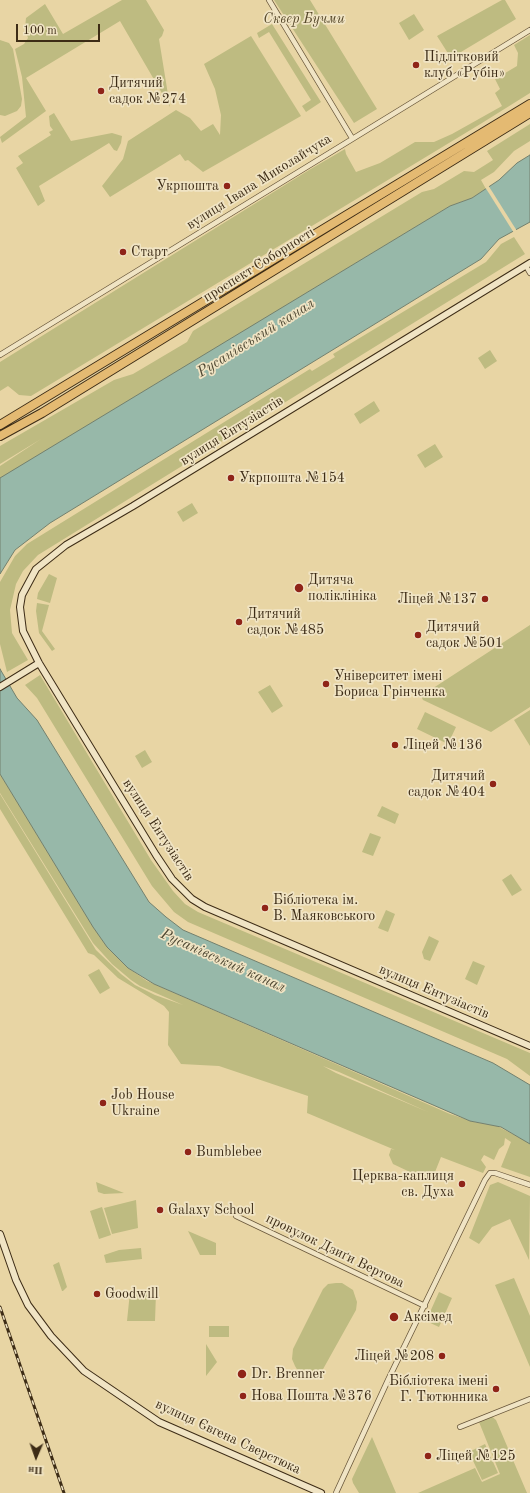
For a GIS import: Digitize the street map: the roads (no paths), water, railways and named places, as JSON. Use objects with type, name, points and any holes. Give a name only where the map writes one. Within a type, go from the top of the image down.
[{"type":"highway","name":"проспект Соборності","points":[[0,425],[530,104]]},
{"type":"highway","name":"проспект Соборності","points":[[0,436],[49,409],[530,113]]},
{"type":"street","points":[[269,0],[352,138]]},
{"type":"street","name":"вулиця Івана Миколайчука","points":[[0,356],[352,138],[530,30]]},
{"type":"street","points":[[528,264],[530,272]]},
{"type":"street","name":"вулиця Ентузіастів","points":[[528,264],[133,506],[66,545],[36,569],[22,595],[20,607],[23,631],[39,663],[156,855],[172,878],[192,899],[205,907],[530,1046]]},
{"type":"street","points":[[0,687],[39,663]]},
{"type":"street","points":[[336,1493],[388,1380],[478,1194],[490,1173],[504,1175],[530,1185]]},
{"type":"street","name":"провулок Дзиґи Вертова","points":[[236,1216],[425,1306]]},
{"type":"street","name":"вулиця Євгена Сверстюка","points":[[0,1234],[22,1293],[38,1320],[84,1371],[159,1422],[321,1493]]},
{"type":"street","points":[[460,1426],[530,1398]]},
{"type":"water","name":"Русанівський канал","points":[[530,155],[530,222],[499,239],[481,259],[50,523],[15,550],[0,574],[0,478],[450,206],[472,198],[499,180],[517,163]]},
{"type":"water","name":"Русанівський канал","points":[[0,669],[17,698],[37,720],[149,902],[183,930],[493,1063],[530,1085],[530,1144],[501,1127],[470,1121],[154,984],[128,968],[107,947],[93,927],[0,774]]},
{"type":"railway","points":[[0,1307],[64,1493]]},
{"type":"place","name":"Підлітковий клуб «Рубін»","points":[[416,65]]},
{"type":"place","name":"Дитячий садок №274","points":[[101,91]]},
{"type":"place","name":"Укрпошта","points":[[227,186]]},
{"type":"place","name":"Старт","points":[[123,252]]},
{"type":"place","name":"Укрпошта №154","points":[[231,478]]},
{"type":"place","name":"Дитяча поліклініка","points":[[299,588]]},
{"type":"place","name":"Ліцей №137","points":[[485,599]]},
{"type":"place","name":"Дитячий садок №485","points":[[239,622]]},
{"type":"place","name":"Дитячий садок №501","points":[[418,635]]},
{"type":"place","name":"Університет імені Бориса Грінченка","points":[[326,684]]},
{"type":"place","name":"Ліцей №136","points":[[395,745]]},
{"type":"place","name":"Дитячий садок №404","points":[[493,784]]},
{"type":"place","name":"Бібліотека ім. В. Маяковського","points":[[265,908]]},
{"type":"place","name":"Job House Ukraine","points":[[103,1103]]},
{"type":"place","name":"Bumblebee","points":[[188,1152]]},
{"type":"place","name":"Церква-каплиця св. Духа","points":[[462,1184]]},
{"type":"place","name":"Galaxy School","points":[[160,1210]]},
{"type":"place","name":"Goodwill","points":[[97,1294]]},
{"type":"place","name":"Аксімед","points":[[394,1317]]},
{"type":"place","name":"Ліцей №208","points":[[442,1356]]},
{"type":"place","name":"Dr. Brenner","points":[[242,1374]]},
{"type":"place","name":"Бібліотека імені Г. Тютюнника","points":[[496,1389]]},
{"type":"place","name":"Нова Пошта №376","points":[[243,1396]]},
{"type":"place","name":"Ліцей №125","points":[[428,1456]]},
{"type":"park label","name":"Сквер Бучми","points":[[304,19]]}]
